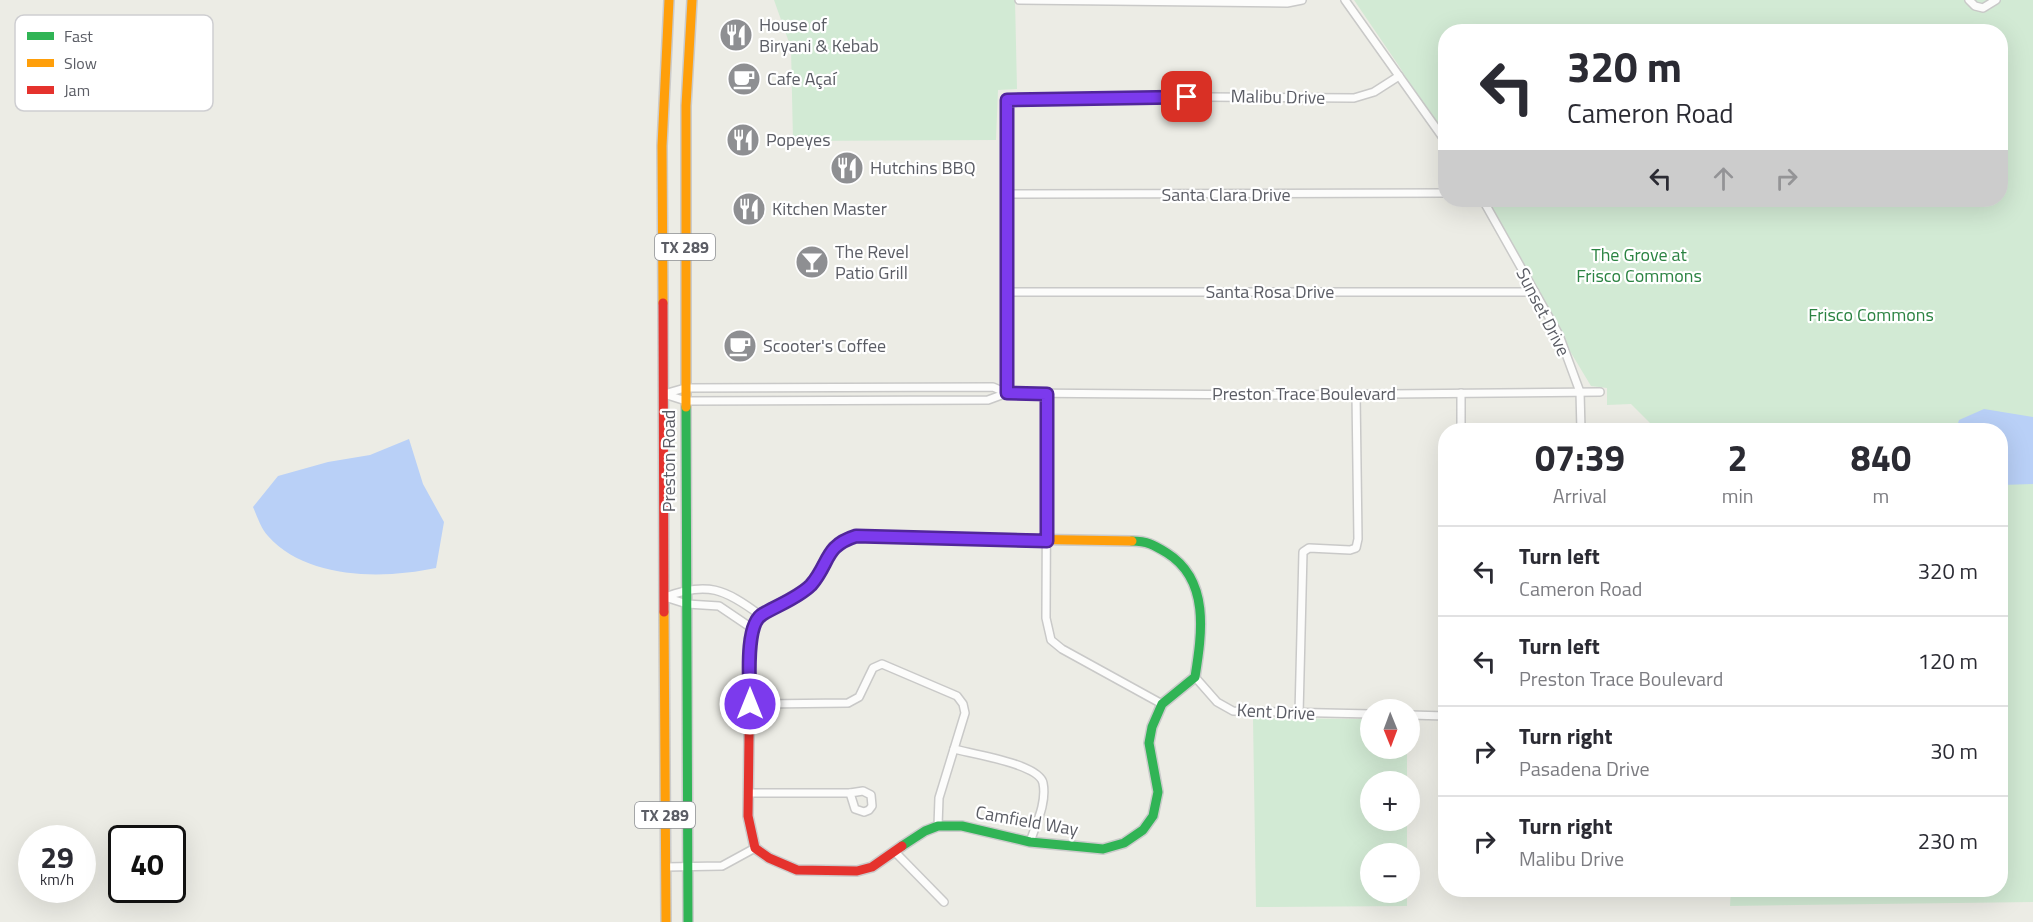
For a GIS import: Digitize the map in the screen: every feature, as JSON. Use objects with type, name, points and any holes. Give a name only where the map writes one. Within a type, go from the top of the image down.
[{"type":"main road","name":"Preston Road","points":[[666,922],[662,122],[669,0]]},
{"type":"main road","name":"Preston Road","points":[[688,922],[685,207],[686,106],[692,0]]},
{"type":"main road","points":[[663,207],[685,207]]},
{"type":"main road","points":[[939,826],[925,831],[896,854],[872,867],[857,871],[818,873],[797,870],[780,864],[755,848],[748,816],[753,629],[760,615],[810,586],[833,547],[856,536],[1148,541],[1180,561],[1192,577],[1199,601],[1201,637],[1195,677],[1162,704]]},
{"type":"main road","name":"Camfield Way","points":[[939,826],[962,826],[1030,842],[1103,849],[1125,843],[1143,830],[1153,816],[1158,792],[1149,743],[1162,704]]},
{"type":"street","points":[[1019,0],[1287,3],[1302,0]]},
{"type":"street","points":[[1345,0],[1438,131]]},
{"type":"street","points":[[1969,0],[1975,6],[1983,8],[1996,0]]},
{"type":"street","name":"Malibu Drive","points":[[1007,194],[1007,100],[1208,97],[1354,98],[1374,92],[1399,76]]},
{"type":"street","name":"Santa Clara Drive","points":[[1007,194],[1438,193]]},
{"type":"street","points":[[1007,194],[1005,292],[1007,393]]},
{"type":"street","name":"Sunset Drive","points":[[1488,207],[1559,335],[1580,392],[1581,423]]},
{"type":"street","name":"Santa Rosa Drive","points":[[1005,292],[1535,292]]},
{"type":"street","points":[[821,387],[821,400]]},
{"type":"street","name":"Preston Trace Boulevard","points":[[664,394],[686,388],[821,387],[993,387],[1007,393]]},
{"type":"street","name":"Preston Trace Boulevard","points":[[664,394],[686,401],[988,400],[1007,393],[1600,392]]},
{"type":"street","points":[[1461,393],[1461,423]]},
{"type":"street","points":[[1047,394],[1046,618],[1051,640],[1069,653],[1162,704]]},
{"type":"street","points":[[1299,714],[1303,552],[1309,548],[1350,550],[1356,548],[1358,539],[1356,394]]},
{"type":"street","points":[[665,597],[686,589],[711,588],[727,592],[760,615]]},
{"type":"street","points":[[665,597],[687,604],[719,606],[753,629]]},
{"type":"street","points":[[750,704],[848,703],[859,697],[873,668],[882,664],[934,684],[961,699],[966,713],[939,798],[939,826]]},
{"type":"street","name":"Kent Drive","points":[[1195,677],[1226,709],[1233,711],[1360,714]]},
{"type":"street","points":[[1420,715],[1438,716]]},
{"type":"street","points":[[954,749],[1027,768],[1040,775],[1043,784],[1042,808],[1030,842]]},
{"type":"street","points":[[750,792],[850,793]]},
{"type":"street","points":[[666,867],[722,866],[755,848]]},
{"type":"street","points":[[896,854],[944,902]]},
{"type":"green space","points":[[774,0],[1015,0],[1017,89],[998,90],[996,140],[793,141],[791,48]]},
{"type":"green space","name":"Frisco Commons","points":[[1354,0],[2033,0],[2033,902],[1730,906],[1731,897],[2008,897],[2008,423],[1650,423],[1631,404],[1607,405],[1607,388],[1591,386],[1483,207],[2008,207],[2008,24],[1438,24],[1438,131],[1399,66]]},
{"type":"green space","points":[[1253,718],[1360,719],[1360,759],[1407,759],[1407,771],[1360,771],[1360,831],[1407,831],[1407,843],[1360,843],[1360,903],[1407,903],[1407,906],[1256,907]]},
{"type":"water","points":[[1984,409],[2033,417],[2033,484],[2008,485],[2008,423],[1958,423],[1959,420]]},
{"type":"water","points":[[409,439],[423,484],[444,522],[436,568],[393,574],[347,573],[303,561],[284,550],[263,530],[253,507],[278,476],[328,462],[370,455]]},
{"type":"traffic: fast","points":[[686,407],[688,922]]},
{"type":"traffic: fast","points":[[773,608],[810,586],[833,547],[857,536]]},
{"type":"traffic: fast","points":[[902,846],[925,831],[938,826],[962,826],[1030,842],[1103,849],[1124,843],[1143,830],[1153,816],[1158,792],[1149,743],[1152,727],[1162,704],[1195,677],[1201,626],[1197,592],[1181,564],[1154,546],[1132,541]]},
{"type":"traffic: slow","points":[[663,303],[662,146],[669,0]]},
{"type":"traffic: slow","points":[[686,407],[686,106],[692,0]]},
{"type":"traffic: slow","points":[[857,536],[1132,541]]},
{"type":"traffic: slow","points":[[664,612],[666,922]]},
{"type":"traffic: jam","points":[[663,303],[664,612]]},
{"type":"traffic: jam","points":[[773,608],[760,615],[753,629],[750,661],[748,816],[755,848],[769,858],[797,870],[857,871],[872,867],[902,846]]},
{"type":"place","name":"House of Biryani & Kebab","points":[[736,35]]},
{"type":"place","name":"Cafe Açaí","points":[[744,79]]},
{"type":"place","name":"Popeyes","points":[[743,140]]},
{"type":"place","name":"Hutchins BBQ","points":[[847,168]]},
{"type":"place","name":"Kitchen Master","points":[[749,209]]},
{"type":"place","name":"The Revel Patio Grill","points":[[812,262]]},
{"type":"place","name":"Scooter's Coffee","points":[[740,346]]},
{"type":"route","points":[[750,704],[750,647],[753,629],[760,615],[810,586],[833,547],[844,540],[856,536],[1047,541],[1047,394],[1007,393],[1005,292],[1007,100],[1187,97]]},
{"type":"park label","name":"The Grove at Frisco Commons","points":[[1639,265]]}]
